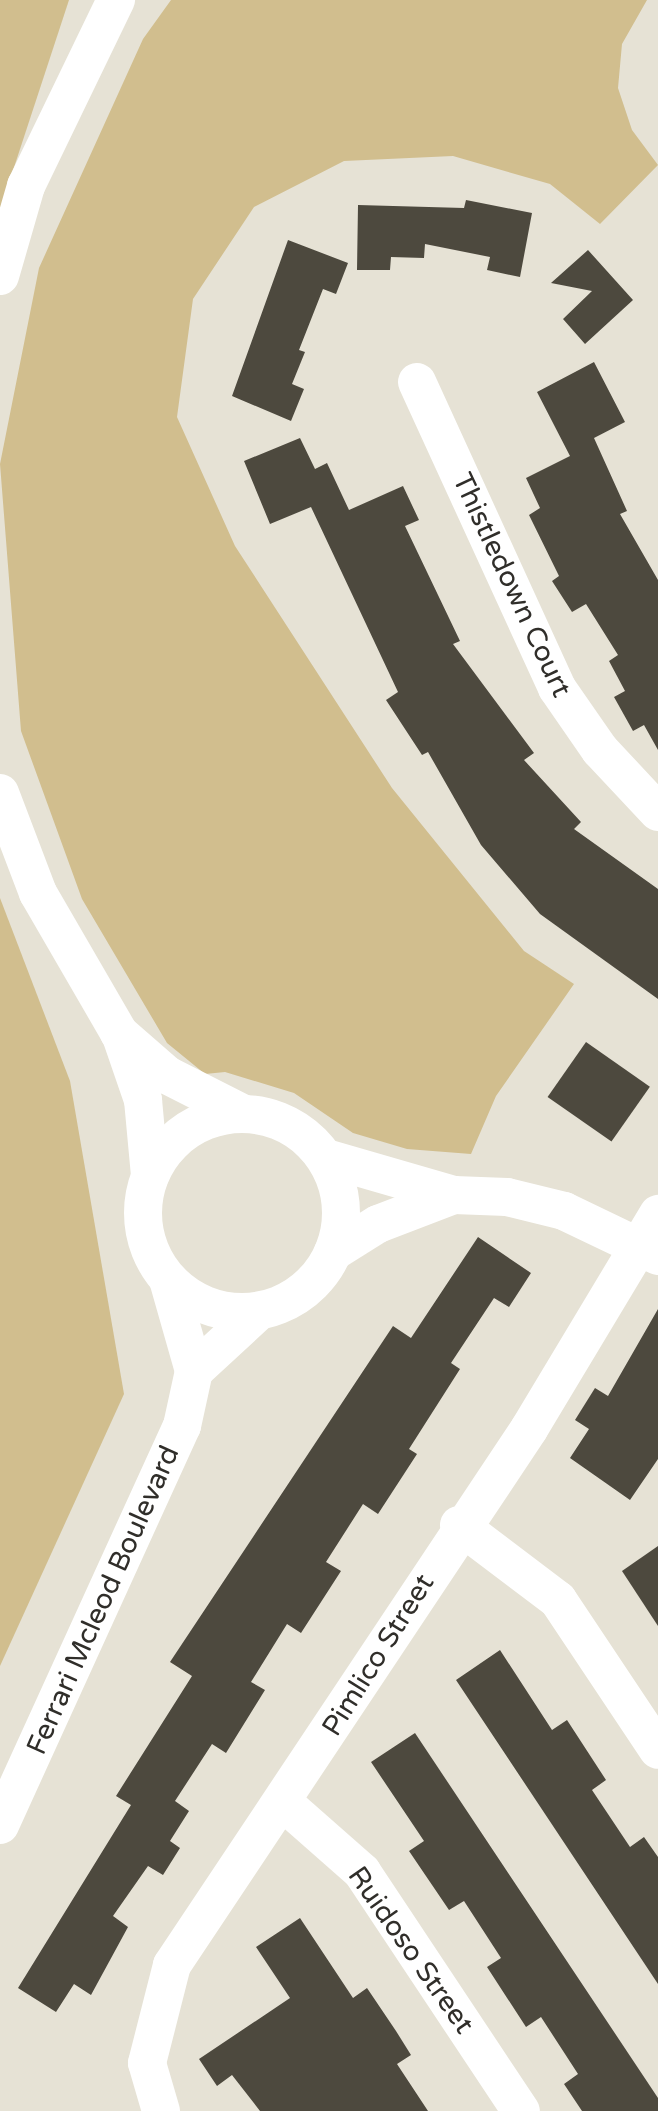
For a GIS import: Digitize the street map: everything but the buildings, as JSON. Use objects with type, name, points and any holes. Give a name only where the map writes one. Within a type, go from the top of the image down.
[{"type":"street","points":[[0,276],[26,186],[116,0]]},
{"type":"street","name":"Thistledown Court","points":[[417,382],[557,688],[600,750],[658,812]]},
{"type":"street","points":[[0,793],[38,893],[119,1033],[143,1100],[150,1176],[142,1221],[168,1280],[194,1371],[259,1311],[307,1286],[333,1252],[378,1224],[454,1195]]},
{"type":"street","points":[[119,1033],[167,1075],[242,1113],[303,1134],[326,1158],[341,1204],[333,1252]]},
{"type":"street","points":[[150,1176],[180,1134],[242,1113]]},
{"type":"street","points":[[326,1158],[454,1195],[507,1197],[564,1211],[651,1238]]},
{"type":"street","name":"Pimlico Street","points":[[161,2111],[147,2063],[172,1965],[285,1804],[459,1525],[529,1429],[651,1238]]},
{"type":"street","points":[[168,1280],[205,1304],[259,1311]]},
{"type":"street","name":"Ferrari Mcleod Boulevard","points":[[0,1825],[182,1426],[194,1371]]},
{"type":"street","points":[[459,1525],[558,1600],[658,1750]]},
{"type":"street","name":"Ruidoso Street","points":[[285,1804],[362,1872],[521,2111]]},
{"type":"shaded area","points":[[0,0],[69,0],[0,210]]},
{"type":"shaded area","points":[[171,0],[647,0],[622,44],[618,88],[632,130],[658,165],[600,224],[550,184],[453,156],[344,161],[254,207],[193,299],[177,417],[235,546],[392,788],[524,951],[574,984],[496,1096],[471,1154],[407,1149],[353,1133],[294,1093],[225,1072],[205,1074],[167,1043],[82,899],[21,731],[0,464],[39,268],[143,39]]},
{"type":"shaded area","points":[[0,898],[70,1081],[124,1394],[0,1666]]}]
